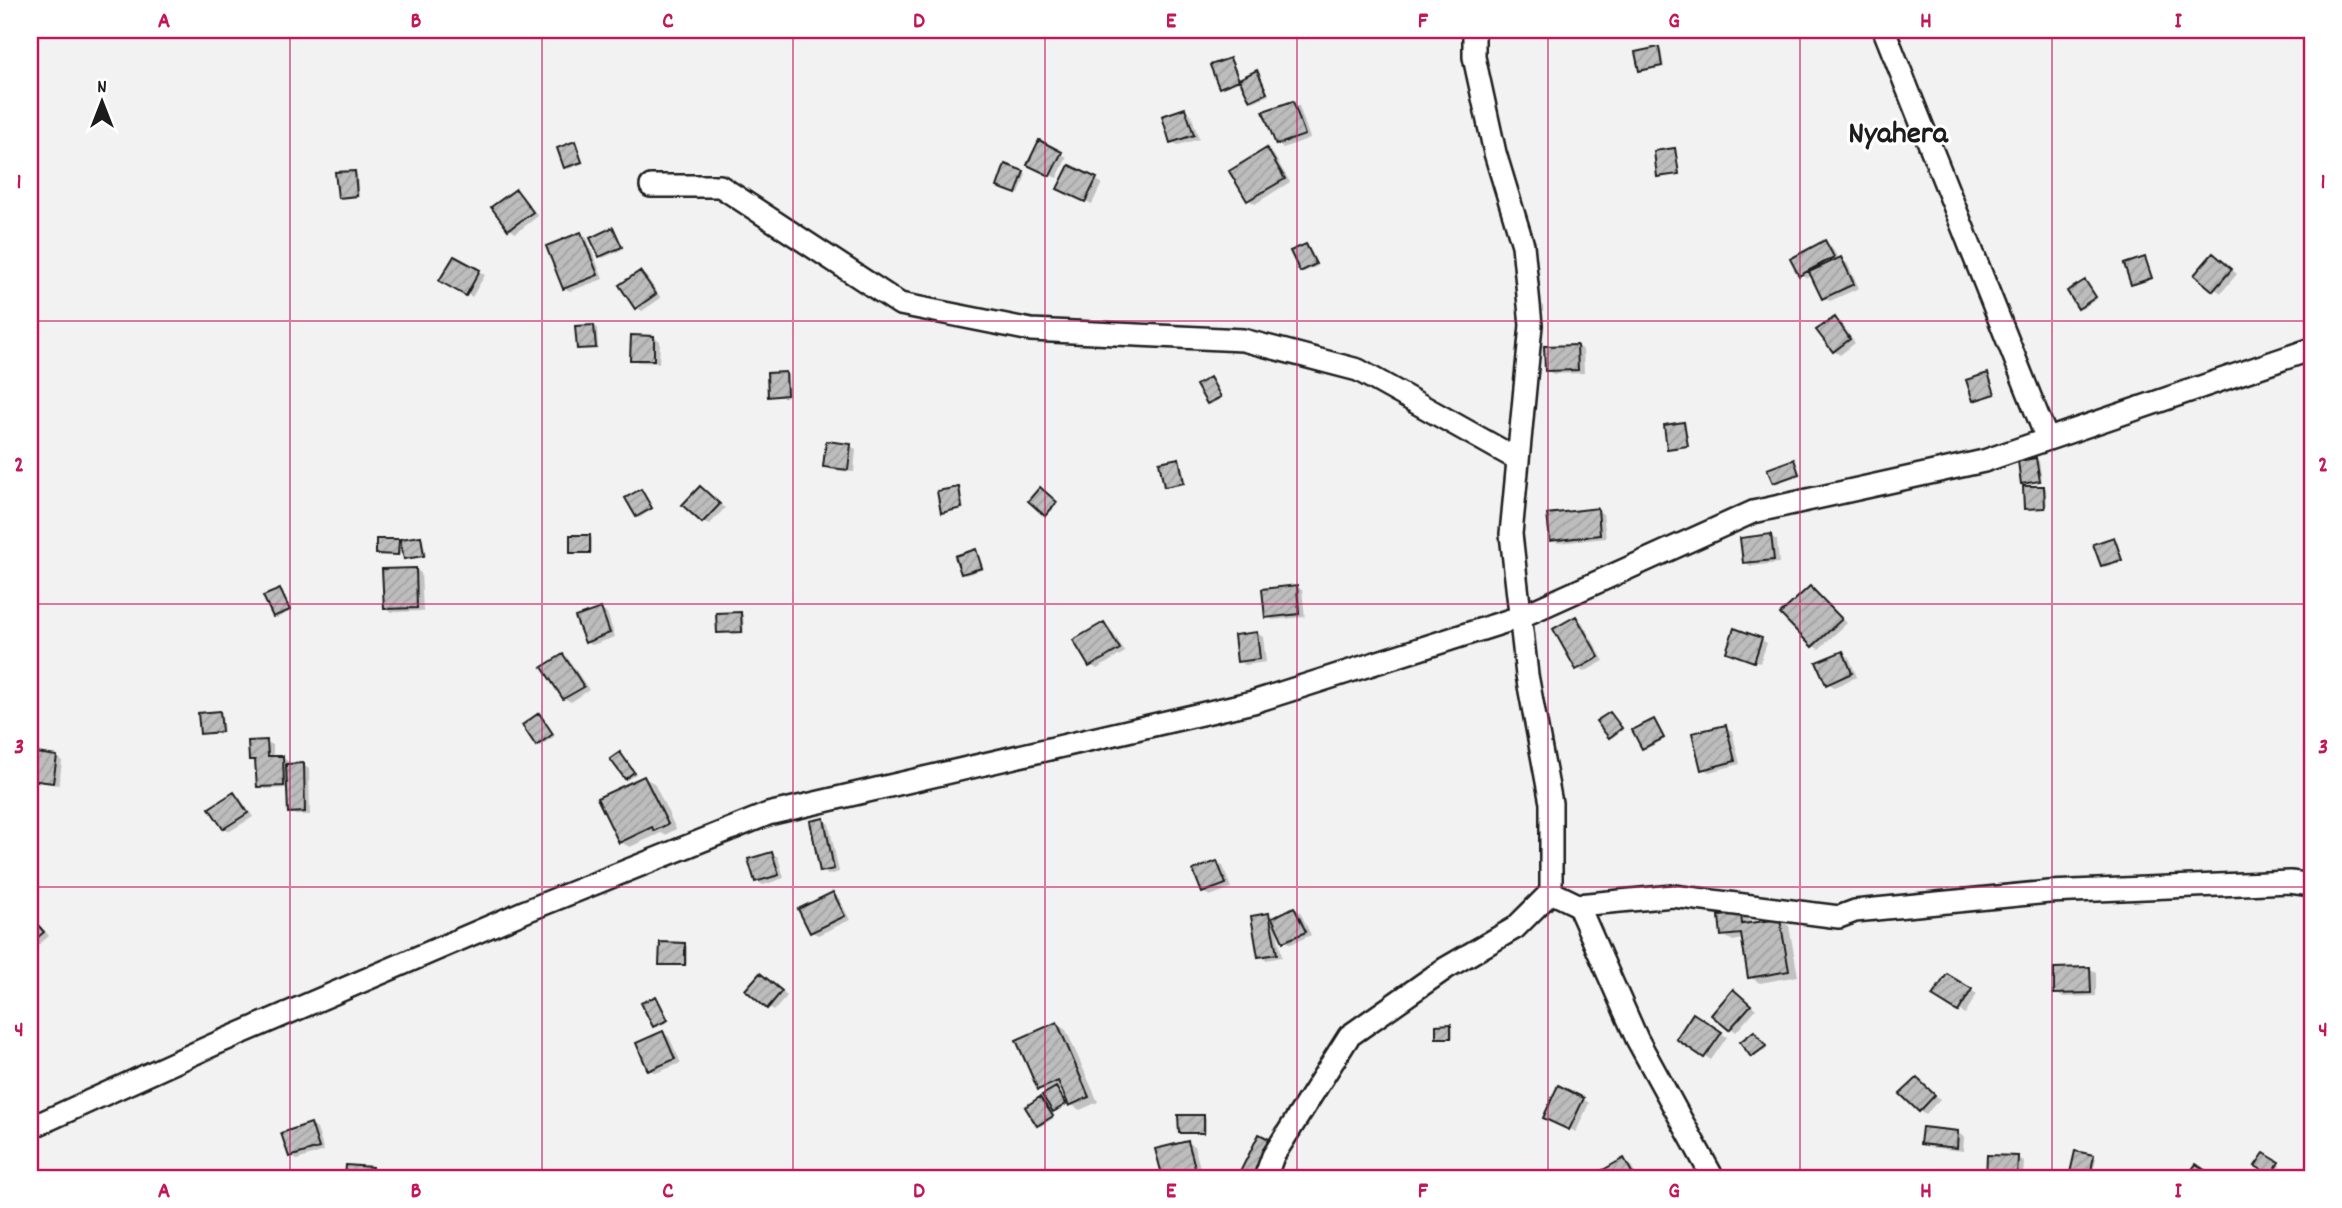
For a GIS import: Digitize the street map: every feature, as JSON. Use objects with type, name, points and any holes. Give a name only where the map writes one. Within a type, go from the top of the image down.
[{"type":"street","points":[[1265,1178],[1272,1156],[1349,1036],[1446,968],[1515,928],[1551,892],[1551,803],[1527,675],[1511,534],[1531,326],[1530,312],[1523,245],[1495,153],[1474,57],[1474,30]]},
{"type":"street","points":[[1884,30],[2047,439]]},
{"type":"street","points":[[651,186],[720,186],[900,304],[1031,330],[1243,340],[1358,370],[1517,459]]},
{"type":"street","points":[[30,1128],[212,1045],[513,916],[768,814],[1253,702],[1520,617],[1753,512],[1984,461],[2312,349]]},
{"type":"street","points":[[1551,892],[1578,905],[1673,896],[1839,917],[1855,911],[2049,892],[2290,882],[2312,885]]},
{"type":"street","points":[[1578,905],[1637,1039],[1713,1178]]},
{"type":"building","points":[[1659,47],[1662,66],[1639,71],[1635,52]]},
{"type":"building","points":[[1230,58],[1239,80],[1219,88],[1210,65]]},
{"type":"building","points":[[1257,70],[1267,93],[1250,101],[1239,79]]},
{"type":"building","points":[[1293,101],[1305,135],[1276,145],[1263,111]]},
{"type":"building","points":[[1185,108],[1194,135],[1170,143],[1162,116]]},
{"type":"building","points":[[1039,140],[1062,152],[1050,176],[1027,165]]},
{"type":"building","points":[[575,141],[582,162],[564,168],[557,148]]},
{"type":"building","points":[[1267,148],[1285,179],[1247,201],[1229,171]]},
{"type":"building","points":[[1675,148],[1679,174],[1657,177],[1654,151]]},
{"type":"building","points":[[1005,164],[1024,171],[1016,194],[997,187]]},
{"type":"building","points":[[1069,165],[1097,178],[1085,202],[1057,189]]},
{"type":"building","points":[[355,171],[357,196],[338,198],[335,172]]},
{"type":"building","points":[[516,189],[533,212],[508,230],[491,207]]},
{"type":"building","points":[[613,227],[622,247],[599,257],[590,238]]},
{"type":"building","points":[[581,232],[598,275],[563,289],[546,246]]},
{"type":"building","points":[[1825,240],[1834,257],[1799,276],[1790,259]]},
{"type":"building","points":[[1306,244],[1316,264],[1300,272],[1290,251]]},
{"type":"building","points":[[2213,253],[2232,269],[2213,291],[2194,275]]},
{"type":"building","points":[[454,256],[480,270],[466,296],[439,281]]},
{"type":"building","points":[[1841,257],[1854,284],[1822,299],[1809,272]]},
{"type":"building","points":[[2145,257],[2152,278],[2131,285],[2124,264]]},
{"type":"building","points":[[640,271],[656,294],[635,309],[619,285]]},
{"type":"building","points":[[2085,280],[2096,297],[2078,309],[2067,291]]},
{"type":"building","points":[[1835,317],[1850,339],[1833,352],[1816,330]]},
{"type":"building","points":[[594,325],[596,348],[577,349],[575,326]]},
{"type":"building","points":[[631,335],[654,336],[654,360],[630,360]]},
{"type":"building","points":[[1577,345],[1578,370],[1545,371],[1544,346]]},
{"type":"building","points":[[786,372],[787,395],[768,397],[767,373]]},
{"type":"building","points":[[1988,373],[1995,394],[1973,401],[1966,380]]},
{"type":"building","points":[[1210,377],[1221,397],[1207,404],[1196,385]]},
{"type":"building","points":[[1684,422],[1688,446],[1667,449],[1664,425]]},
{"type":"building","points":[[826,441],[851,444],[848,470],[823,467]]},
{"type":"building","points":[[1179,458],[1184,483],[1164,487],[1159,462]]},
{"type":"building","points":[[2036,458],[2040,481],[2021,484],[2018,461]]},
{"type":"building","points":[[1794,459],[1799,474],[1773,483],[1767,469]]},
{"type":"building","points":[[700,486],[720,504],[702,523],[682,505]]},
{"type":"building","points":[[2023,486],[2044,486],[2045,508],[2024,509]]},
{"type":"building","points":[[959,487],[962,508],[941,513],[937,491]]},
{"type":"building","points":[[1040,487],[1057,502],[1045,516],[1028,501]]},
{"type":"building","points":[[641,489],[652,508],[636,517],[625,498]]},
{"type":"building","points":[[1598,508],[1600,535],[1550,541],[1547,514]]},
{"type":"building","points":[[1771,534],[1774,560],[1743,563],[1740,538]]},
{"type":"building","points":[[570,535],[590,535],[590,553],[570,553]]},
{"type":"building","points":[[421,536],[424,556],[404,559],[400,539]]},
{"type":"building","points":[[2114,537],[2122,560],[2101,566],[2093,544]]},
{"type":"building","points":[[376,539],[399,539],[398,555],[376,554]]},
{"type":"building","points":[[976,549],[982,568],[961,574],[955,556]]},
{"type":"building","points":[[416,568],[417,608],[384,609],[382,569]]},
{"type":"building","points":[[1297,585],[1299,614],[1265,618],[1262,589]]},
{"type":"building","points":[[1810,586],[1842,619],[1812,647],[1780,614]]},
{"type":"building","points":[[280,589],[290,610],[273,617],[263,596]]},
{"type":"building","points":[[601,608],[610,633],[585,643],[575,617]]},
{"type":"building","points":[[741,612],[742,632],[717,633],[716,613]]},
{"type":"building","points":[[1576,616],[1599,657],[1576,670],[1553,629]]},
{"type":"building","points":[[1104,622],[1120,649],[1089,667],[1073,640]]},
{"type":"building","points":[[1734,628],[1762,638],[1754,662],[1726,652]]},
{"type":"building","points":[[1257,632],[1260,659],[1237,662],[1234,635]]},
{"type":"building","points":[[1843,651],[1852,673],[1826,685],[1816,662]]},
{"type":"building","points":[[563,654],[584,687],[563,699],[542,667]]},
{"type":"building","points":[[220,711],[222,732],[200,734],[198,713]]},
{"type":"building","points":[[1610,712],[1622,728],[1609,738],[1596,721]]},
{"type":"building","points":[[539,713],[553,734],[536,746],[522,725]]},
{"type":"building","points":[[1654,719],[1664,738],[1642,749],[1632,730]]},
{"type":"building","points":[[2305,723],[2312,723],[2312,754],[2306,754]]},
{"type":"building","points":[[1726,725],[1735,761],[1701,770],[1692,733]]},
{"type":"building","points":[[267,740],[268,756],[283,756],[284,786],[257,787],[255,760],[249,760],[248,741]]},
{"type":"building","points":[[30,752],[57,756],[53,783],[30,780]]},
{"type":"building","points":[[620,752],[634,772],[625,779],[610,759]]},
{"type":"building","points":[[304,763],[305,812],[288,813],[286,764]]},
{"type":"building","points":[[644,776],[668,824],[654,831],[652,827],[619,843],[597,798]]},
{"type":"building","points":[[234,792],[248,813],[223,829],[209,808]]},
{"type":"building","points":[[824,818],[834,869],[820,872],[810,821]]},
{"type":"building","points":[[772,852],[779,875],[755,882],[748,859]]},
{"type":"building","points":[[1217,861],[1226,884],[1202,893],[1193,870]]},
{"type":"building","points":[[833,892],[845,916],[810,933],[798,909]]},
{"type":"building","points":[[1294,907],[1306,932],[1283,942],[1272,918]]},
{"type":"building","points":[[1269,913],[1277,954],[1258,957],[1251,916]]},
{"type":"building","points":[[1741,914],[1742,924],[1780,919],[1789,971],[1748,978],[1741,934],[1721,936],[1719,916]]},
{"type":"building","points":[[30,916],[44,932],[30,944]]},
{"type":"building","points":[[660,942],[685,943],[685,965],[659,965]]},
{"type":"building","points":[[2090,967],[2091,993],[2054,994],[2054,968]]},
{"type":"building","points":[[760,973],[782,991],[767,1009],[745,990]]},
{"type":"building","points":[[1947,974],[1972,989],[1958,1012],[1932,996]]},
{"type":"building","points":[[1733,989],[1751,1005],[1729,1030],[1711,1015]]},
{"type":"building","points":[[656,996],[668,1020],[653,1027],[641,1003]]},
{"type":"building","points":[[1693,1013],[1722,1032],[1704,1058],[1676,1039]]},
{"type":"building","points":[[1057,1022],[1089,1097],[1069,1106],[1058,1081],[1038,1090],[1016,1040]]},
{"type":"building","points":[[1451,1024],[1451,1038],[1436,1038],[1436,1025]]},
{"type":"building","points":[[663,1031],[675,1059],[648,1071],[636,1043]]},
{"type":"building","points":[[1754,1031],[1766,1046],[1751,1057],[1740,1042]]},
{"type":"building","points":[[1917,1078],[1935,1095],[1919,1112],[1900,1094]]},
{"type":"building","points":[[1558,1085],[1584,1098],[1569,1130],[1543,1118]]},
{"type":"building","points":[[1056,1087],[1066,1104],[1053,1112],[1042,1095]]},
{"type":"building","points":[[1040,1097],[1053,1116],[1037,1126],[1025,1107]]},
{"type":"building","points":[[1178,1115],[1204,1115],[1204,1133],[1179,1133]]},
{"type":"building","points":[[311,1123],[319,1148],[289,1157],[281,1133]]},
{"type":"building","points":[[1922,1127],[1958,1131],[1957,1148],[1920,1144]]},
{"type":"building","points":[[1259,1134],[1277,1143],[1260,1178],[1237,1178]]},
{"type":"building","points":[[1188,1141],[1198,1178],[1163,1178],[1155,1149]]},
{"type":"building","points":[[2075,1151],[2094,1155],[2090,1177],[2070,1173]]},
{"type":"building","points":[[2264,1153],[2279,1162],[2271,1175],[2255,1166]]},
{"type":"building","points":[[1987,1155],[2018,1156],[2017,1178],[1986,1178]]},
{"type":"building","points":[[1624,1158],[1635,1178],[1589,1178]]},
{"type":"building","points":[[2196,1164],[2215,1177],[2215,1178],[2186,1178]]},
{"type":"building","points":[[346,1165],[372,1167],[371,1178],[345,1178]]},
{"type":"district","name":"Nyahera","points":[[1898,131]]}]
